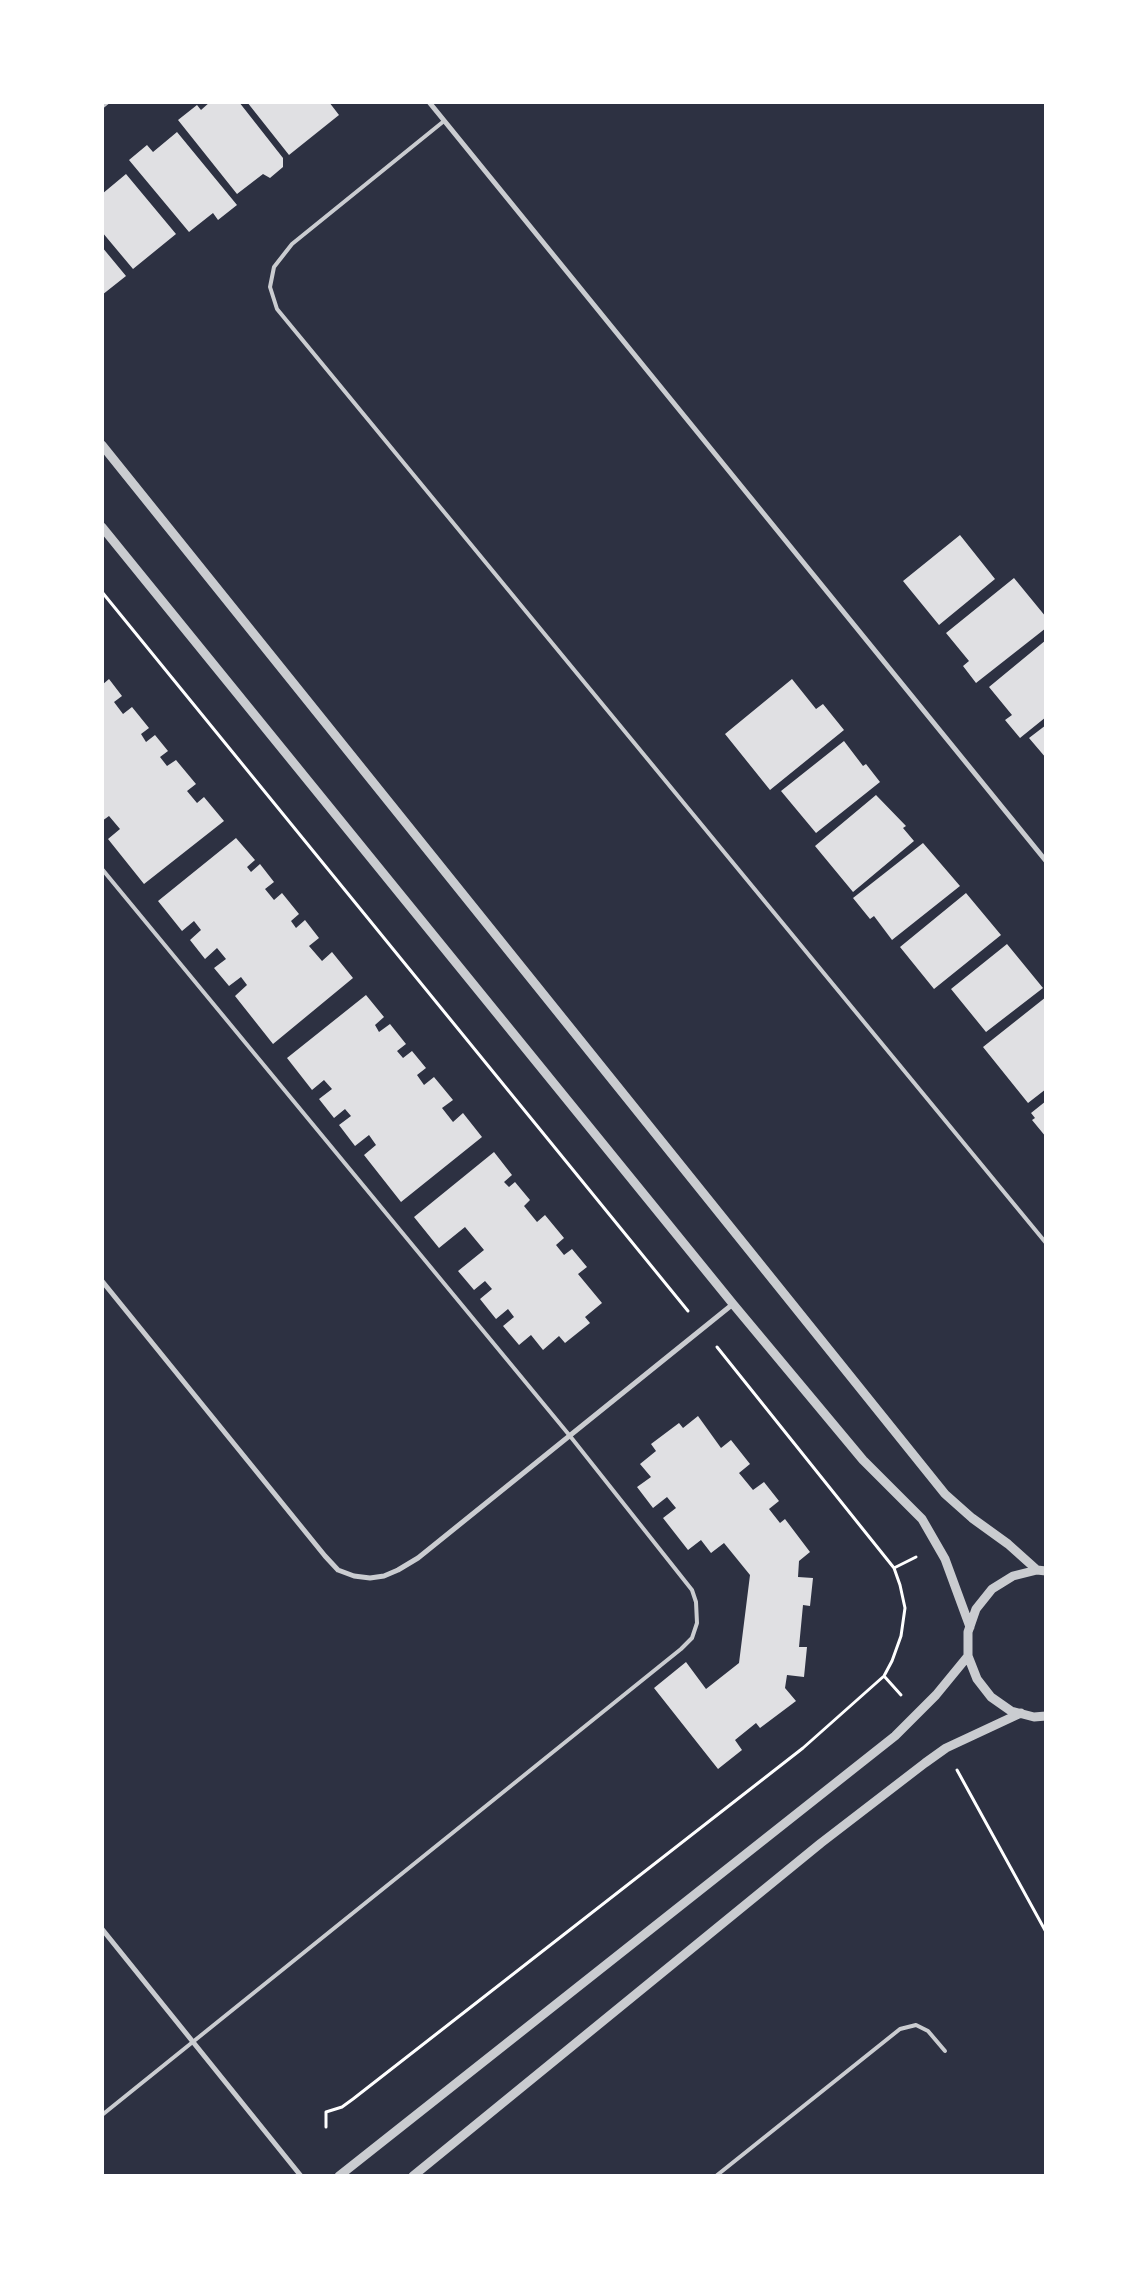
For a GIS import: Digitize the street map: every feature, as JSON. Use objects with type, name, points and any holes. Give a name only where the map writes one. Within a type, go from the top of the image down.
[{"type":"street","points":[[102,106],[107,102]]},
{"type":"street","points":[[429,102],[1046,861]]},
{"type":"street","points":[[102,445],[945,1494],[972,1518],[1041,1570]]},
{"type":"street","points":[[102,527],[733,1304],[863,1460],[922,1519],[945,1559],[970,1627]]},
{"type":"street","points":[[102,1281],[325,1556],[338,1570],[354,1576],[384,1576],[418,1558],[733,1304]]},
{"type":"street","points":[[1041,1570],[1013,1576],[992,1589],[976,1608],[970,1627],[968,1656],[976,1679],[991,1698],[1011,1711],[1034,1717],[1046,1716]]},
{"type":"street","points":[[339,2176],[895,1736],[936,1695],[968,1656]]},
{"type":"street","points":[[413,2176],[820,1843],[925,1763],[946,1748],[1021,1713]]},
{"type":"street","points":[[102,1929],[301,2176]]},
{"type":"lane","points":[[444,121],[292,244],[274,267],[270,287],[277,309],[1046,1243]]},
{"type":"lane","points":[[102,869],[570,1436],[692,1590],[696,1602],[697,1623],[692,1638],[102,2115]]},
{"type":"lane","points":[[716,2176],[900,2029],[916,2024],[928,2031],[945,2050]]},
{"type":"path","points":[[102,592],[676,1295]]},
{"type":"path","points":[[326,2127],[326,2112],[342,2107],[353,2100],[803,1748],[884,1676],[901,1636],[905,1608],[894,1568],[873,1539],[730,1363]]},
{"type":"path","points":[[894,1568],[923,1553]]},
{"type":"path","points":[[884,1676],[906,1701]]},
{"type":"path","points":[[954,1764],[1046,1932]]},
{"type":"building","points":[[210,102],[239,102],[283,158],[283,167],[270,178],[263,174],[237,194],[178,120],[197,105],[201,110]]},
{"type":"building","points":[[247,102],[329,102],[339,115],[289,155]]},
{"type":"building","points":[[177,132],[237,205],[218,220],[213,213],[189,232],[129,160],[147,145],[153,152]]},
{"type":"building","points":[[126,174],[176,234],[133,269],[102,232],[102,194]]},
{"type":"building","points":[[102,247],[126,276],[102,295]]},
{"type":"building","points":[[960,535],[995,579],[939,625],[903,581]]},
{"type":"building","points":[[1014,578],[1046,617],[1046,628],[976,683],[963,666],[969,661],[946,633]]},
{"type":"building","points":[[1046,640],[1046,717],[1020,738],[1005,720],[1012,715],[989,687]]},
{"type":"building","points":[[109,679],[122,696],[114,702],[123,714],[132,707],[149,728],[141,734],[146,742],[155,735],[168,751],[160,757],[167,766],[176,760],[196,784],[187,791],[197,803],[204,797],[224,821],[144,884],[108,839],[120,829],[109,816],[102,821],[102,685]]},
{"type":"building","points":[[792,679],[816,709],[823,704],[844,730],[770,790],[725,734]]},
{"type":"building","points":[[1046,725],[1046,758],[1029,738]]},
{"type":"building","points":[[844,741],[863,766],[866,764],[880,782],[816,833],[781,791]]},
{"type":"building","points":[[876,795],[906,826],[903,828],[914,841],[853,892],[815,846]]},
{"type":"building","points":[[236,838],[255,860],[247,867],[251,872],[260,864],[274,882],[265,889],[274,900],[282,893],[299,914],[291,921],[296,928],[305,920],[319,938],[309,946],[322,961],[332,952],[353,978],[273,1044],[235,996],[247,985],[241,977],[229,986],[214,968],[226,959],[217,948],[205,959],[190,940],[201,930],[194,921],[182,931],[158,901]]},
{"type":"building","points":[[923,843],[960,886],[892,940],[874,916],[870,919],[853,898]]},
{"type":"building","points":[[966,893],[1001,935],[934,989],[900,947]]},
{"type":"building","points":[[1007,944],[1043,988],[986,1032],[951,989]]},
{"type":"building","points":[[366,995],[384,1017],[375,1025],[379,1032],[390,1024],[406,1044],[397,1051],[403,1058],[412,1051],[426,1068],[417,1075],[424,1085],[434,1077],[453,1100],[442,1108],[453,1122],[463,1113],[482,1137],[401,1202],[364,1155],[376,1145],[369,1135],[355,1146],[339,1125],[351,1116],[345,1109],[334,1118],[319,1099],[332,1089],[324,1080],[312,1090],[287,1058]]},
{"type":"building","points":[[1046,997],[1046,1089],[1028,1103],[983,1047]]},
{"type":"building","points":[[1046,1101],[1046,1137],[1032,1120],[1035,1118],[1031,1113]]},
{"type":"building","points":[[494,1152],[512,1175],[504,1182],[509,1187],[515,1182],[530,1200],[524,1206],[537,1222],[545,1215],[564,1238],[556,1245],[564,1255],[572,1249],[587,1267],[578,1274],[602,1303],[585,1317],[590,1323],[565,1343],[559,1336],[543,1350],[531,1335],[519,1345],[503,1326],[514,1317],[508,1309],[496,1319],[480,1299],[492,1289],[485,1281],[474,1290],[458,1271],[484,1250],[465,1227],[439,1248],[414,1217]]},
{"type":"building","points":[[698,1416],[721,1448],[731,1440],[750,1464],[739,1473],[753,1490],[764,1482],[779,1501],[769,1509],[780,1523],[785,1519],[810,1552],[799,1561],[798,1577],[813,1578],[810,1606],[803,1605],[799,1647],[807,1647],[804,1677],[787,1675],[785,1688],[796,1701],[760,1728],[756,1723],[735,1740],[742,1750],[718,1769],[654,1688],[686,1662],[706,1689],[739,1663],[750,1575],[724,1543],[711,1553],[701,1540],[688,1550],[663,1518],[676,1508],[667,1497],[653,1508],[637,1487],[651,1477],[640,1464],[656,1451],[651,1444],[679,1423],[683,1428]]}]
